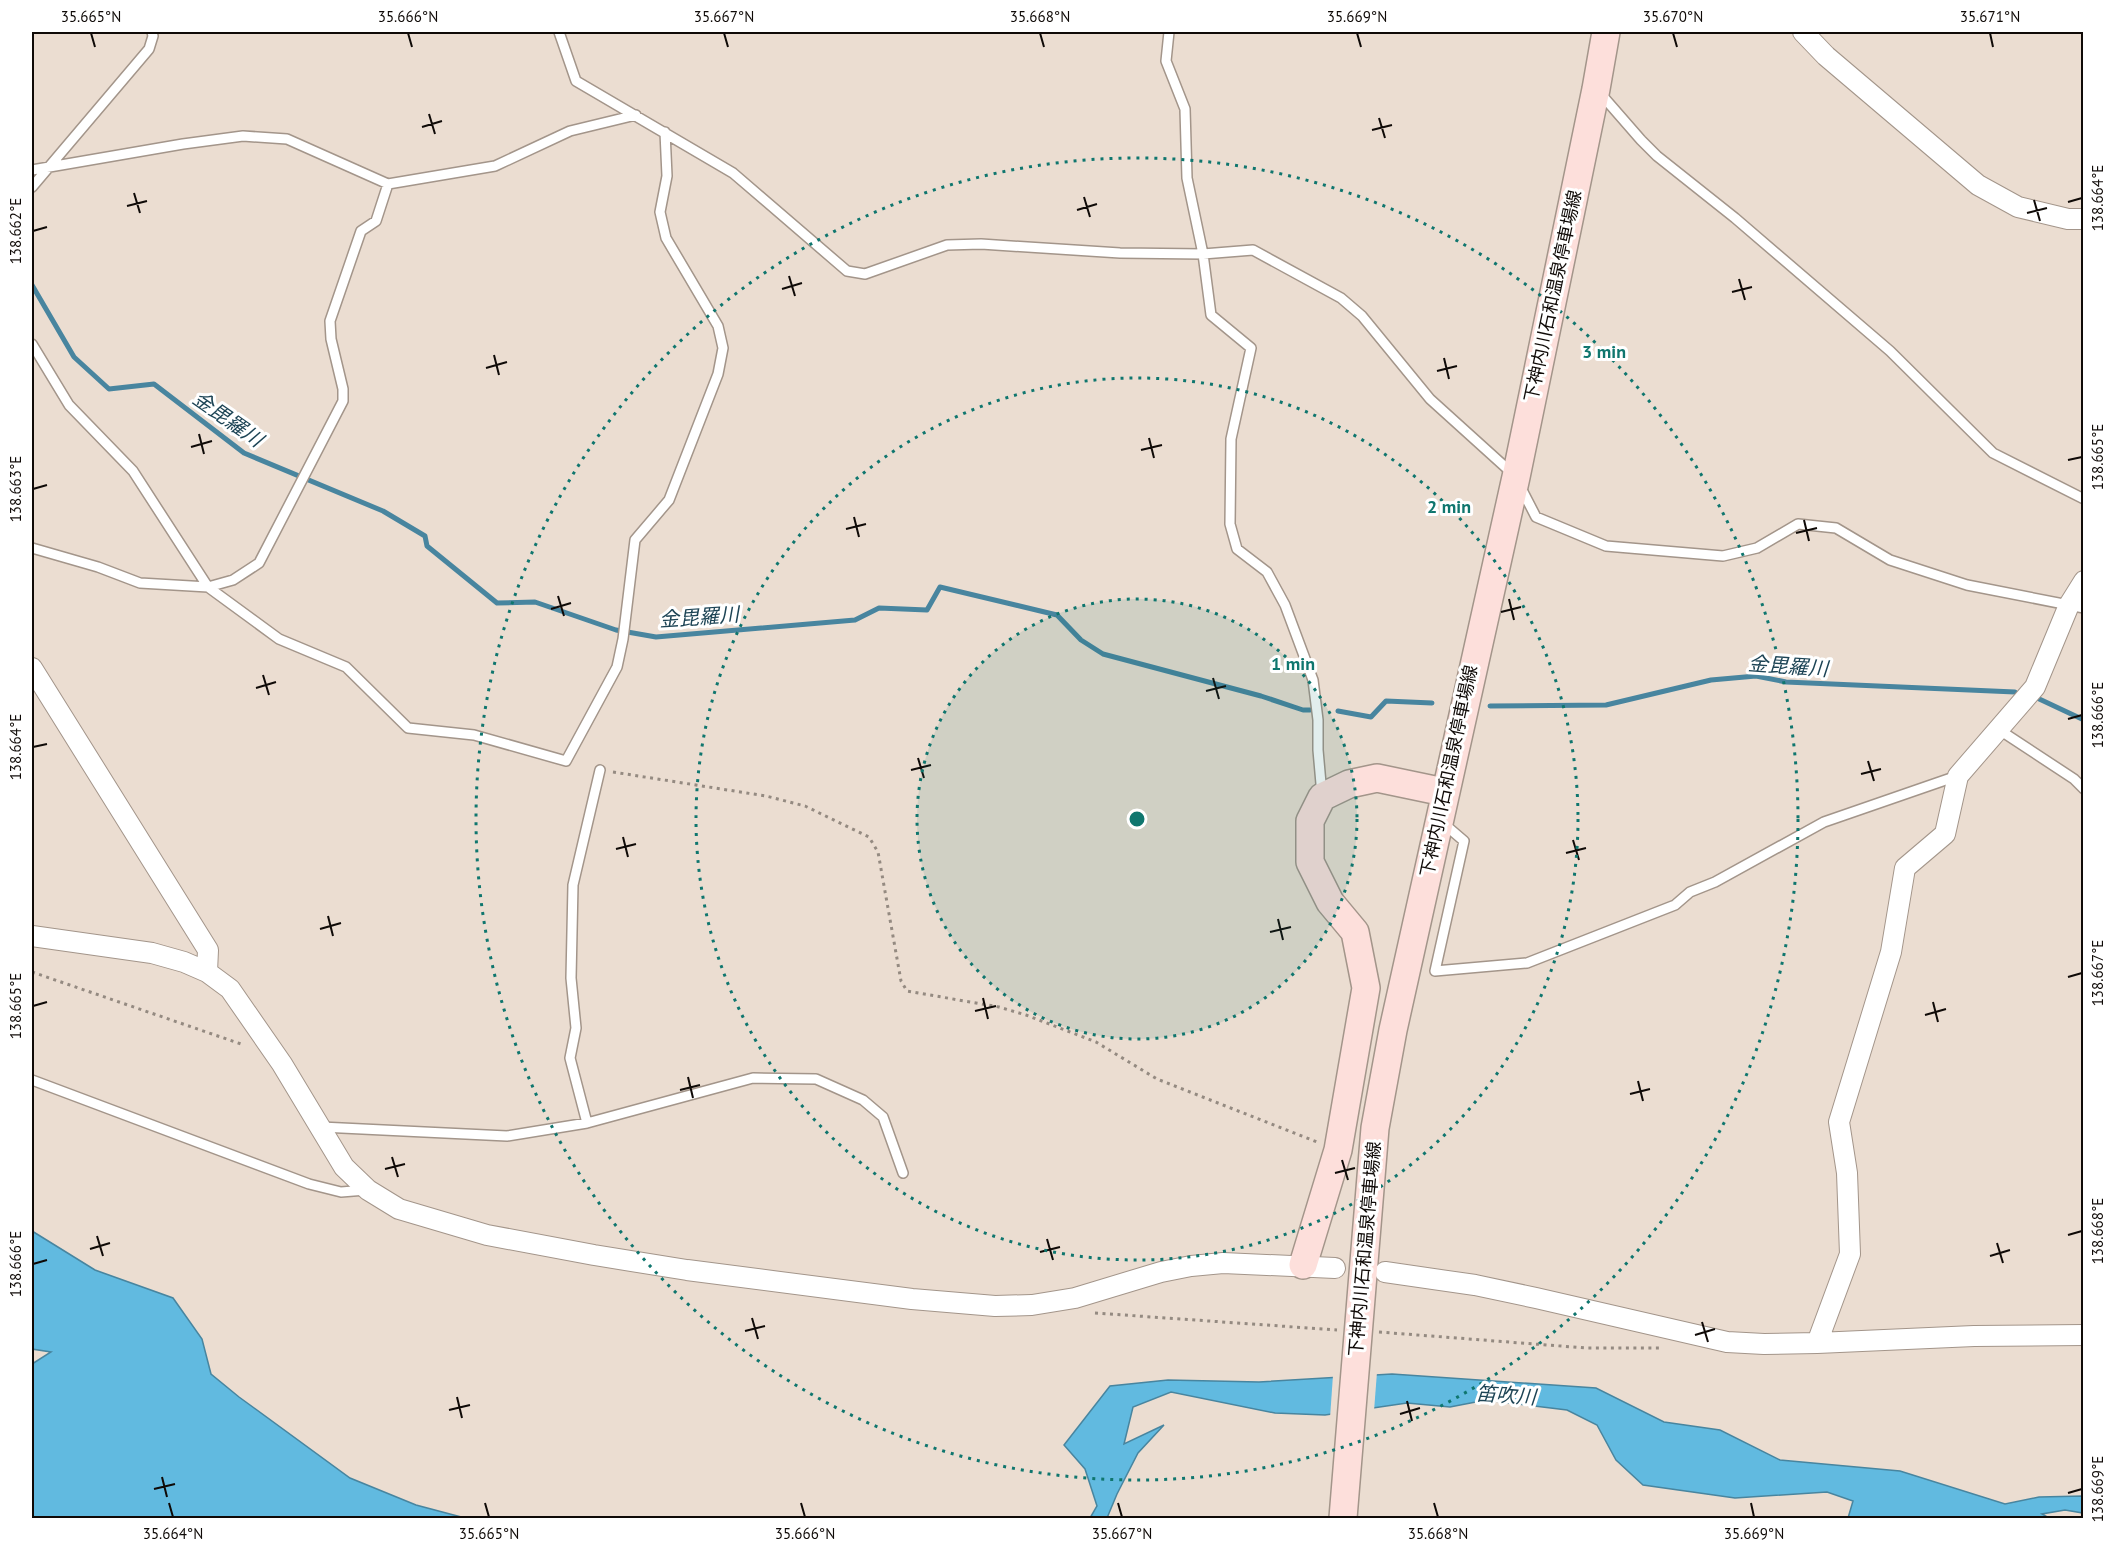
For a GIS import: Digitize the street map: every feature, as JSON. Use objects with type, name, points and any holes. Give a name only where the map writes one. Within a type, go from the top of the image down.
[{"type":"main road","name":"下神内川石和温泉停車場線","points":[[1343,1518],[1375,1128],[1393,1030],[1438,819],[1516,477],[1606,32]]},
{"type":"main road","points":[[1303,1265],[1338,1150],[1366,988],[1355,932],[1330,902],[1310,862],[1311,821],[1322,797],[1348,784],[1377,778],[1444,792]]},
{"type":"street","points":[[1803,32],[1826,56],[1978,185],[2018,207],[2068,219],[2084,219]]},
{"type":"street","points":[[1817,1343],[1850,1254],[1847,1173],[1839,1122],[1891,952],[1905,868],[1945,834],[1958,776],[2035,687],[2076,607],[2084,581]]},
{"type":"street","points":[[32,668],[208,950],[207,972]]},
{"type":"street","points":[[32,936],[152,953],[184,962],[207,972],[230,989],[242,1006],[282,1064],[344,1167],[368,1190],[399,1209],[448,1225],[498,1237],[687,1270],[959,1304],[995,1306],[1042,1304],[1075,1298],[1161,1272],[1191,1266],[1223,1263],[1335,1268]]},
{"type":"street","points":[[1385,1272],[1526,1295],[1727,1342],[1817,1343],[1974,1336],[2084,1335]]},
{"type":"lane","points":[[32,187],[149,49],[152,32]]},
{"type":"lane","points":[[559,32],[576,81],[733,173],[847,271],[866,274],[947,245],[981,244],[1120,253],[1203,254],[1253,250],[1341,298],[1362,316],[1430,399],[1516,477],[1536,518],[1606,546],[1724,556],[1757,548],[1798,524],[1836,528],[1890,560],[1967,585],[2076,607]]},
{"type":"lane","points":[[1169,32],[1166,61],[1185,109],[1187,178],[1203,254],[1211,315],[1251,348],[1231,439],[1230,524],[1237,549],[1267,572],[1285,605],[1313,680],[1318,720],[1322,797]]},
{"type":"lane","points":[[1596,89],[1657,156],[1735,218],[1890,351],[1993,453],[2084,500]]},
{"type":"lane","points":[[32,170],[243,136],[287,139],[388,184],[495,166],[570,131],[636,115]]},
{"type":"lane","points":[[32,344],[69,405],[133,471],[208,587],[279,639],[346,667],[408,728],[474,735],[566,761],[617,667],[623,639],[635,540],[669,500],[718,374],[723,348],[718,326],[666,238],[660,212],[667,176],[665,132]]},
{"type":"lane","points":[[32,548],[98,567],[140,583],[208,587],[232,580],[259,563],[343,401],[343,389],[331,339],[330,321],[361,231],[376,221],[388,184]]},
{"type":"lane","points":[[1998,729],[2074,779],[2084,789]]},
{"type":"lane","points":[[587,1123],[570,1058],[576,1028],[571,978],[573,885],[600,770]]},
{"type":"lane","points":[[1438,819],[1464,841],[1435,971],[1527,963],[1675,905],[1689,892],[1715,882],[1824,822],[1958,776]]},
{"type":"lane","points":[[318,1127],[507,1136],[587,1123],[753,1078],[816,1079],[863,1100],[884,1117],[903,1173]]},
{"type":"lane","points":[[32,1080],[309,1184],[340,1192],[368,1190]]},
{"type":"path","points":[[600,770],[766,796],[805,806],[869,837],[878,852],[901,981],[907,990],[999,1007],[1026,1015],[1096,1042],[1157,1079],[1338,1150]]},
{"type":"path","points":[[32,972],[252,1046]]},
{"type":"path","points":[[1087,1312],[1357,1334],[1586,1348],[1665,1348]]},
{"type":"water","points":[[32,1231],[95,1270],[173,1298],[202,1339],[211,1374],[350,1478],[416,1505],[465,1518],[32,1518],[32,1364],[51,1352],[32,1349]]},
{"type":"water","name":"笛吹川","points":[[1392,1374],[1596,1388],[1664,1422],[1720,1430],[1780,1460],[1900,1471],[2005,1504],[2039,1497],[2083,1496],[2083,1513],[2065,1510],[2042,1514],[2049,1518],[1848,1518],[1853,1501],[1827,1492],[1735,1498],[1643,1485],[1616,1460],[1597,1425],[1567,1410],[1486,1400],[1450,1407],[1407,1403],[1325,1415],[1275,1413],[1171,1392],[1133,1407],[1124,1444],[1164,1425],[1138,1453],[1107,1518],[1090,1518],[1097,1506],[1085,1469],[1064,1445],[1110,1386],[1168,1380],[1259,1382]]},
{"type":"pier","points":[[1377,1372],[1374,1411],[1330,1418],[1333,1375]]},
{"type":"waterway","name":"金毘羅川","points":[[32,285],[74,357],[109,389],[154,384],[244,453],[383,511],[425,536],[427,546],[497,603],[535,602],[616,630],[656,637],[855,620],[879,608],[927,610],[940,587],[1057,615],[1081,640],[1103,654],[1261,696],[1303,710],[1310,710]]},
{"type":"waterway","name":"金毘羅川","points":[[1490,706],[1606,705],[1711,680],[1756,676],[1786,682],[2015,692]]},
{"type":"waterway","name":"金毘羅川","points":[[2035,697],[2084,720]]},
{"type":"waterway","name":"金毘羅川","points":[[1338,711],[1371,717],[1386,701],[1432,703]]}]
